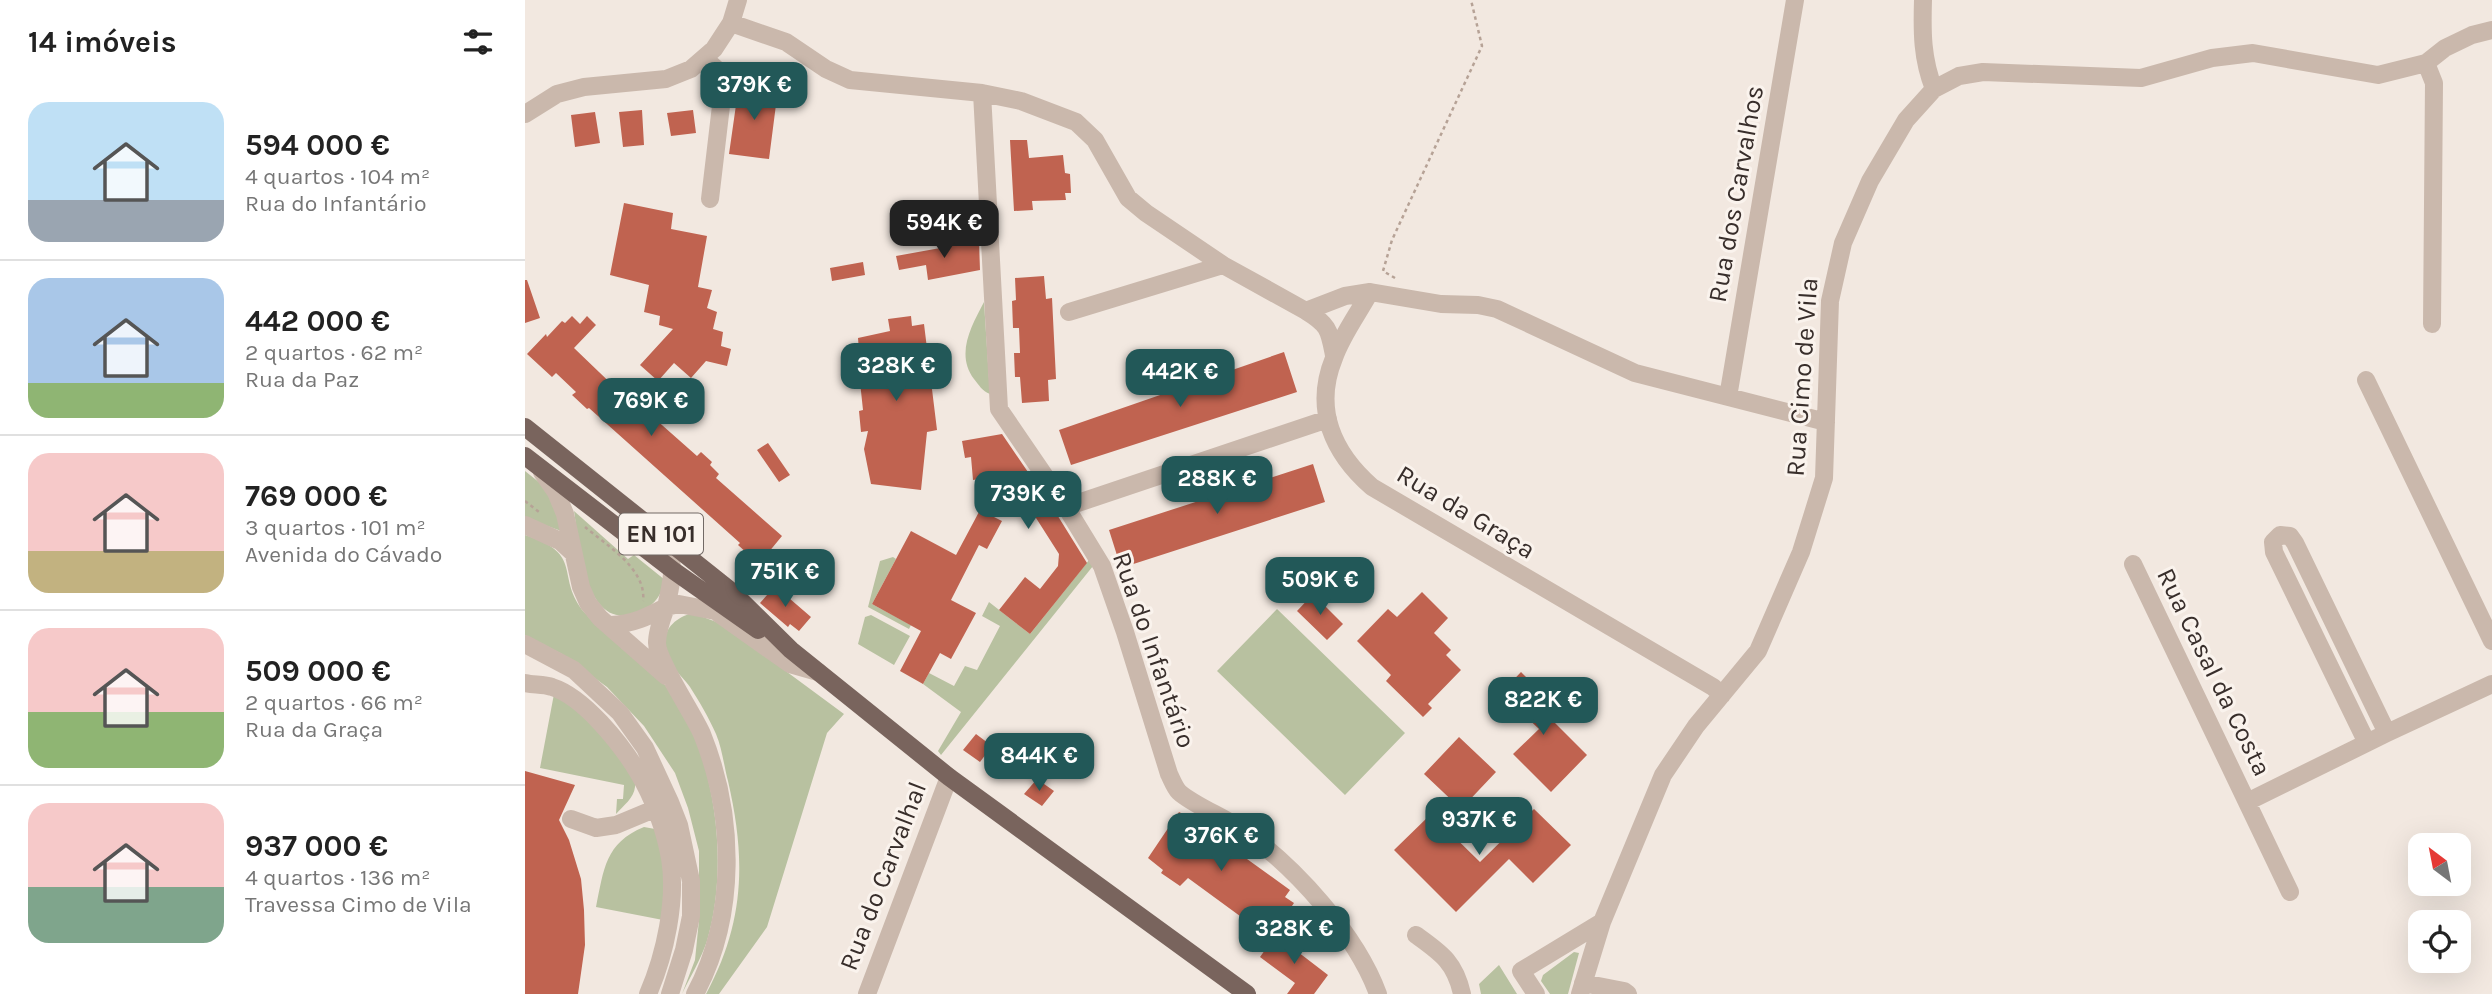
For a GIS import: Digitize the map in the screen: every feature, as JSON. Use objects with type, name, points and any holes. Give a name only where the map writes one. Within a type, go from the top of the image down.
[{"type":"main road","name":"EN 101","points":[[525,427],[731,591],[790,650]]},
{"type":"main road","name":"EN 101","points":[[531,460],[674,571],[790,650],[949,777],[1247,994]]},
{"type":"street","points":[[525,114],[557,93],[584,87],[666,79],[691,69],[714,49],[731,23],[738,0]]},
{"type":"street","name":"Rua dos Carvalhos","points":[[1728,397],[1795,0]]},
{"type":"street","points":[[1923,0],[1921,38],[1926,68],[1934,89]]},
{"type":"street","points":[[731,23],[786,42],[826,69],[850,80],[982,93],[1021,101],[1076,122],[1095,140],[1128,198],[1223,265],[1322,321],[1330,333],[1334,355]]},
{"type":"street","name":"Rua Cimo de Vila","points":[[1582,988],[1601,922],[1663,775],[1696,726],[1758,651],[1801,552],[1824,478],[1830,301],[1843,243],[1876,171],[1906,120],[1934,89],[1959,76],[1983,72],[2141,78],[2213,58],[2253,53],[2378,75],[2426,63],[2445,48],[2472,35],[2492,30]]},
{"type":"street","points":[[704,58],[722,74],[723,89],[710,199]]},
{"type":"street","points":[[2426,63],[2434,83],[2432,324]]},
{"type":"street","name":"Rua do Infantário","points":[[982,93],[999,409],[1066,507],[1102,566],[1132,652],[1168,774],[1178,792],[1229,820],[1265,845],[1338,924],[1374,982],[1378,994]]},
{"type":"street","points":[[1069,312],[1223,265]]},
{"type":"street","points":[[1306,311],[1345,296],[1370,292],[1441,304],[1478,305],[1497,309],[1635,373],[1826,422]]},
{"type":"street","name":"Rua da Graça","points":[[1370,292],[1334,355],[1325,394],[1328,419],[1339,450],[1356,472],[1372,487],[1713,687],[1722,695]]},
{"type":"street","points":[[2366,380],[2492,641]]},
{"type":"street","points":[[1066,507],[1328,419]]},
{"type":"street","points":[[531,460],[556,492],[565,514],[581,587],[588,603],[600,618],[677,686]]},
{"type":"street","points":[[525,525],[560,541],[573,553]]},
{"type":"street","points":[[2367,743],[2274,552],[2273,542],[2280,535],[2290,536],[2295,543],[2387,733]]},
{"type":"street","points":[[664,537],[674,571],[673,586],[657,645],[661,659],[702,734],[717,782],[728,862],[721,923],[695,994]]},
{"type":"street","name":"Rua Casal da Costa","points":[[2133,564],[2290,892]]},
{"type":"street","points":[[611,625],[628,625],[666,607],[679,604],[715,611],[790,664],[818,672]]},
{"type":"street","points":[[525,644],[574,670],[619,713],[645,748],[663,805],[670,858],[671,892],[658,971],[648,994]]},
{"type":"street","points":[[525,651],[550,656]]},
{"type":"street","points":[[525,684],[552,687],[579,702],[612,737],[679,825],[691,881],[691,916],[670,994]]},
{"type":"street","points":[[2247,802],[2492,684]]},
{"type":"street","name":"Rua do Carvalhal","points":[[867,994],[949,777]]},
{"type":"street","points":[[571,819],[596,828],[616,825],[663,805]]},
{"type":"street","points":[[1536,994],[1521,971],[1601,922]]},
{"type":"street","points":[[1416,935],[1445,957],[1458,977],[1462,994]]},
{"type":"street","points":[[1582,988],[1625,991],[1628,994]]},
{"type":"path","points":[[1394,278],[1383,271],[1392,240],[1482,46],[1471,0]]},
{"type":"path","points":[[584,526],[629,565],[640,580],[643,604]]},
{"type":"green space","points":[[984,302],[990,394],[974,379],[966,360],[967,340]]},
{"type":"green space","points":[[525,471],[545,487],[564,532],[525,518]]},
{"type":"green space","points":[[574,511],[628,559],[634,555],[665,580],[661,592],[651,606],[634,614],[617,615],[604,609],[587,580]]},
{"type":"green space","points":[[525,535],[556,550],[563,559],[576,600],[585,613],[665,685],[682,711],[696,741],[714,808],[717,878],[714,911],[707,941],[682,994],[695,960],[699,920],[699,851],[688,808],[675,773],[644,726],[607,687],[562,654],[525,635]]},
{"type":"green space","points":[[893,557],[896,559],[872,604],[911,625],[909,629],[868,607],[880,561]]},
{"type":"green space","points":[[1089,560],[1093,566],[941,755],[938,751],[961,712],[923,684],[929,673],[954,686],[965,666],[977,670],[1000,626],[982,616],[989,602],[1030,634]]},
{"type":"green space","points":[[1277,609],[1405,733],[1345,795],[1217,671]]},
{"type":"green space","points":[[692,613],[722,624],[844,714],[827,733],[767,927],[719,994],[706,994],[719,967],[735,916],[738,837],[716,734],[693,692],[671,664],[666,653],[668,629],[676,621]]},
{"type":"green space","points":[[871,615],[910,636],[894,665],[858,644],[865,617]]},
{"type":"green space","points":[[554,694],[577,709],[592,724],[629,769],[634,779],[633,795],[616,814],[617,799],[623,799],[624,785],[540,768]]},
{"type":"green space","points":[[644,827],[655,829],[661,852],[663,920],[596,907],[604,869],[614,849],[631,833]]},
{"type":"green space","points":[[1574,952],[1579,953],[1568,994],[1550,994],[1541,981],[1543,975]]},
{"type":"green space","points":[[1499,965],[1517,994],[1481,994],[1479,984]]},
{"type":"building","points":[[739,84],[778,89],[769,159],[729,154]]},
{"type":"building","points":[[642,110],[644,145],[623,147],[619,112]]},
{"type":"building","points":[[693,110],[696,133],[671,136],[667,113]]},
{"type":"building","points":[[595,112],[600,143],[575,147],[571,115]]},
{"type":"building","points":[[1010,140],[1027,140],[1029,158],[1063,155],[1065,173],[1070,174],[1071,193],[1065,193],[1066,200],[1032,201],[1033,210],[1014,211]]},
{"type":"building","points":[[624,203],[673,213],[671,229],[707,236],[698,287],[712,290],[707,308],[717,312],[713,329],[723,332],[721,346],[731,349],[727,366],[706,361],[691,378],[674,363],[658,381],[640,365],[673,329],[659,325],[660,316],[644,312],[649,285],[610,275]]},
{"type":"building","points":[[979,241],[980,270],[928,280],[926,265],[899,270],[896,256]]},
{"type":"building","points":[[863,262],[865,275],[832,281],[830,268]]},
{"type":"building","points":[[1044,276],[1046,299],[1052,298],[1056,379],[1048,380],[1049,401],[1022,403],[1020,377],[1015,377],[1014,353],[1020,353],[1019,328],[1013,328],[1015,278]]},
{"type":"building","points":[[525,280],[540,318],[525,323]]},
{"type":"building","points":[[572,316],[580,324],[587,316],[596,325],[574,348],[624,396],[630,388],[649,406],[645,410],[697,456],[701,452],[712,462],[710,465],[719,474],[716,478],[782,536],[759,564],[738,545],[740,543],[572,395],[576,392],[556,373],[552,377],[527,354],[546,334],[547,337],[562,321],[565,323]]},
{"type":"building","points":[[911,316],[912,326],[924,324],[937,430],[927,432],[921,490],[871,484],[864,449],[868,431],[861,432],[859,411],[863,410],[858,338],[890,331],[888,319]]},
{"type":"building","points":[[1284,352],[1297,392],[1071,465],[1059,430]]},
{"type":"building","points":[[1002,434],[1087,563],[1030,634],[999,610],[1025,577],[1040,589],[1058,566],[1059,554],[1008,474],[973,480],[971,457],[965,458],[962,441]]},
{"type":"building","points":[[768,443],[790,475],[779,482],[757,450]]},
{"type":"building","points":[[1313,464],[1325,502],[1121,568],[1109,530]]},
{"type":"building","points":[[980,510],[1002,521],[987,549],[979,545],[951,600],[976,613],[951,659],[940,653],[923,684],[900,671],[921,631],[872,604],[911,531],[956,555]]},
{"type":"building","points":[[775,586],[811,617],[799,631],[790,624],[788,627],[760,603]]},
{"type":"building","points":[[1422,592],[1448,618],[1434,633],[1451,650],[1446,655],[1461,670],[1428,704],[1432,708],[1423,717],[1386,681],[1391,675],[1357,641],[1388,609],[1397,617]]},
{"type":"building","points":[[1313,594],[1343,624],[1327,640],[1297,611]]},
{"type":"building","points":[[1521,672],[1545,696],[1537,705],[1587,755],[1551,792],[1513,754],[1539,729],[1501,693]]},
{"type":"building","points":[[976,734],[992,746],[980,762],[963,750]]},
{"type":"building","points":[[1459,737],[1496,772],[1461,809],[1424,774]]},
{"type":"building","points":[[525,771],[575,785],[559,820],[569,840],[581,879],[585,945],[578,994],[525,994]]},
{"type":"building","points":[[1037,779],[1054,791],[1042,806],[1024,794]]},
{"type":"building","points":[[1534,809],[1571,845],[1533,883],[1509,859],[1456,912],[1394,850],[1431,814],[1480,862]]},
{"type":"building","points":[[1179,812],[1226,835],[1222,841],[1290,890],[1285,897],[1294,903],[1270,938],[1188,878],[1180,886],[1161,873],[1163,870],[1148,858]]},
{"type":"building","points":[[1278,932],[1300,949],[1298,952],[1328,975],[1314,994],[1287,994],[1295,983],[1260,957]]}]
